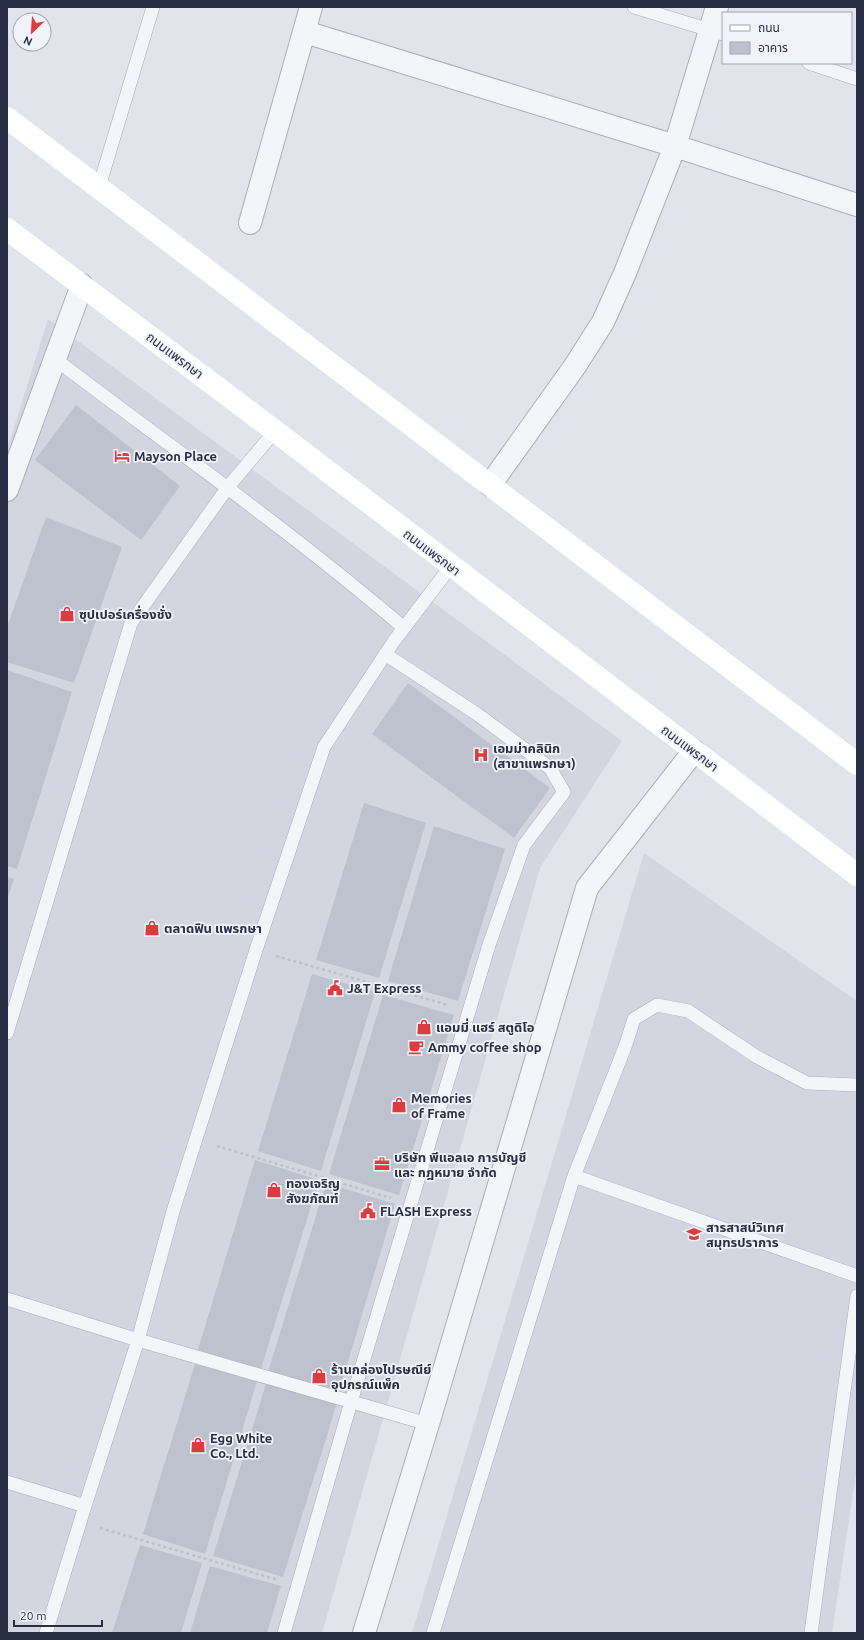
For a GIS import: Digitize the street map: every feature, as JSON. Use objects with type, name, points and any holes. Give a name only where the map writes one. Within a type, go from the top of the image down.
[{"type":"main road","points":[[7,118],[857,764]]},
{"type":"main road","name":"ถนนแพรกษา","points":[[7,229],[275,431],[857,876]]},
{"type":"street","points":[[250,223],[311,7]]},
{"type":"street","points":[[490,484],[575,366],[603,322],[626,272],[717,32],[717,7]]},
{"type":"street","points":[[304,32],[675,146],[857,205]]},
{"type":"street","points":[[7,490],[82,286]]},
{"type":"street","points":[[364,1633],[428,1424],[587,888],[694,751]]},
{"type":"lane","points":[[99,187],[152,7]]},
{"type":"lane","points":[[634,7],[717,32]]},
{"type":"lane","points":[[812,64],[857,79]]},
{"type":"lane","points":[[55,360],[178,452],[228,487],[348,580],[404,628]]},
{"type":"lane","points":[[7,1033],[131,623],[228,487],[275,431]]},
{"type":"lane","points":[[46,1633],[84,1506],[138,1340],[174,1208],[256,950],[324,747],[385,654],[451,566]]},
{"type":"lane","points":[[284,1633],[351,1402],[488,944],[524,845],[564,792],[550,768],[477,714],[385,654]]},
{"type":"lane","points":[[433,1633],[574,1176],[625,1047],[634,1019],[657,1005],[688,1011],[757,1057],[807,1083],[857,1085]]},
{"type":"lane","points":[[574,1176],[857,1276]]},
{"type":"lane","points":[[811,1633],[857,1296]]},
{"type":"lane","points":[[7,1299],[138,1340],[428,1424]]},
{"type":"lane","points":[[7,1482],[84,1506]]},
{"type":"path","points":[[256,950],[468,1011]]},
{"type":"path","points":[[196,1139],[410,1204]]},
{"type":"path","points":[[80,1522],[298,1585]]},
{"type":"shaded area","points":[[48,319],[622,741],[540,868],[322,1633],[7,1633],[7,450]]},
{"type":"shaded area","name":"สารสาสน์วิเทศ สมุทรปราการ","points":[[644,853],[857,1001],[857,1467],[832,1633],[412,1633]]},
{"type":"building","points":[[76,405],[180,486],[141,540],[35,460]]},
{"type":"building","points":[[46,517],[122,547],[74,683],[7,662],[7,627]]},
{"type":"building","points":[[7,670],[72,692],[17,869],[7,866]]},
{"type":"building","points":[[408,683],[550,788],[514,838],[372,734]]},
{"type":"building","points":[[364,803],[426,823],[379,978],[316,960]]},
{"type":"building","points":[[434,826],[505,849],[458,1001],[388,981]]},
{"type":"building","points":[[7,877],[14,879],[7,900]]},
{"type":"building","points":[[312,974],[375,992],[321,1171],[258,1151]]},
{"type":"building","points":[[383,995],[454,1015],[399,1195],[329,1174]]},
{"type":"building","points":[[255,1160],[319,1180],[261,1369],[198,1350]]},
{"type":"building","points":[[326,1183],[395,1204],[339,1392],[268,1372]]},
{"type":"building","points":[[195,1364],[257,1381],[205,1554],[143,1534]]},
{"type":"building","points":[[266,1384],[337,1403],[283,1577],[213,1556]]},
{"type":"building","points":[[140,1545],[202,1563],[181,1633],[112,1633]]},
{"type":"building","points":[[210,1566],[281,1586],[267,1633],[190,1633]]},
{"type":"place","name":"Mayson Place","points":[[122,456]]},
{"type":"place","name":"ซุปเปอร์เครื่องชั่ง","points":[[67,614]]},
{"type":"place","name":"เอมม่าคลินิก (สาขาแพรกษา)","points":[[481,755]]},
{"type":"place","name":"ตลาดฟิน แพรกษา","points":[[152,928]]},
{"type":"place","name":"J&T Express","points":[[335,988]]},
{"type":"place","name":"แอมมี่ แฮร์ สตูดิโอ","points":[[424,1027]]},
{"type":"place","name":"Ammy coffee shop","points":[[416,1047]]},
{"type":"place","name":"Memories of Frame","points":[[399,1105]]},
{"type":"place","name":"บริษัท พีแอลเอ การบัญชี และ กฎหมาย จำกัด","points":[[382,1164]]},
{"type":"place","name":"ทองเจริญ สังฆภัณฑ์","points":[[274,1190]]},
{"type":"place","name":"FLASH Express","points":[[368,1211]]},
{"type":"place","name":"สารสาสน์วิเทศ สมุทรปราการ","points":[[694,1234]]},
{"type":"place","name":"ร้านกล่องไปรษณีย์ อุปกรณ์แพ็ค","points":[[319,1376]]},
{"type":"place","name":"Egg White Co., Ltd.","points":[[198,1445]]}]
